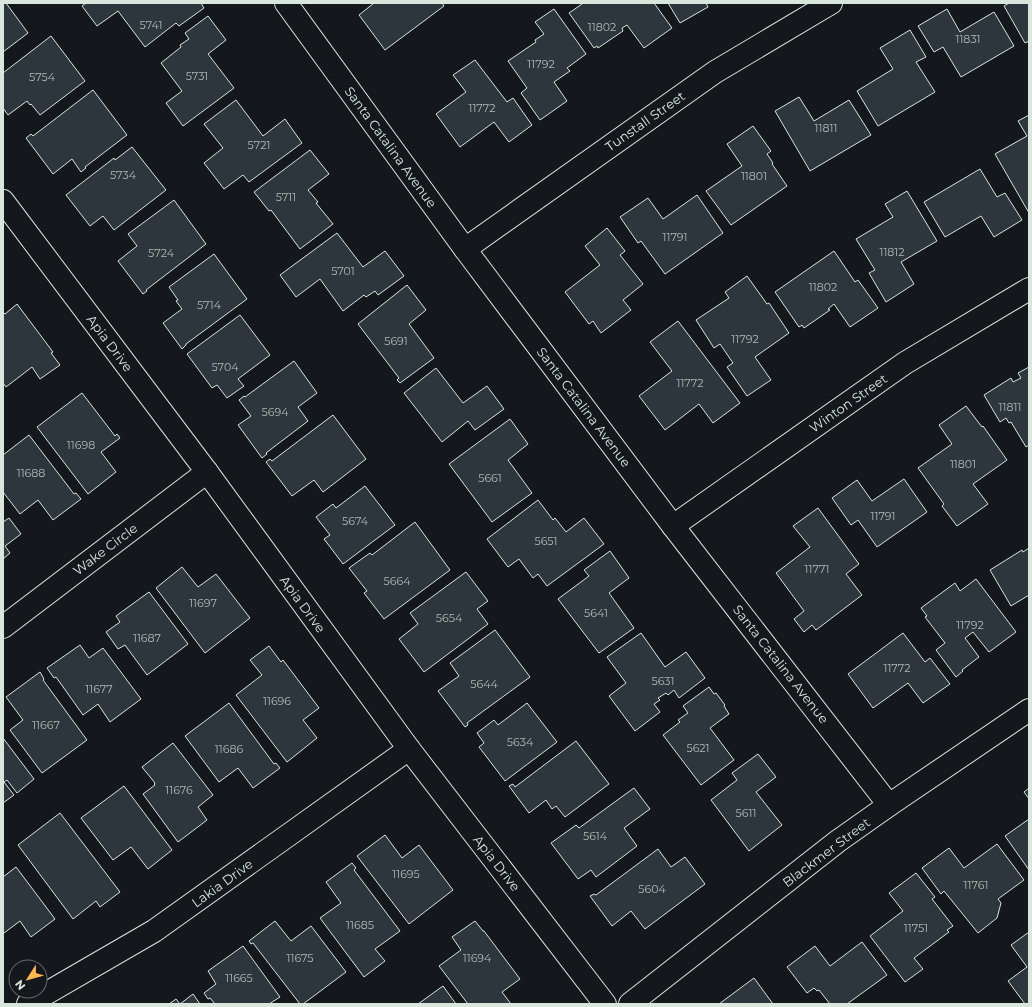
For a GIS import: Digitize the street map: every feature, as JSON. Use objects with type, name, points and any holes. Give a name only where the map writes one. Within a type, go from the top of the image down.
[{"type":"street","name":"Santa Catalina Avenue","points":[[286,3],[465,249],[673,526],[889,805]]},
{"type":"street","name":"Tunstall Street","points":[[465,249],[715,72],[831,3]]},
{"type":"street","name":"Apia Drive","points":[[4,203],[207,472],[410,749],[606,1004]]},
{"type":"street","name":"Winton Street","points":[[673,526],[905,363],[1029,289]]},
{"type":"street","name":"Wake Circle","points":[[3,627],[207,472]]},
{"type":"street","name":"Blackmer Street","points":[[630,1004],[838,841],[1029,710]]},
{"type":"street","name":"Lakia Drive","points":[[28,1004],[154,931],[410,749]]},
{"type":"building","points":[[3,3],[6,3],[28,33],[3,52]]},
{"type":"building","points":[[86,3],[201,3],[204,8],[179,26],[176,23],[145,47],[118,11],[97,26],[82,6]]},
{"type":"building","points":[[374,3],[442,3],[444,6],[385,50],[359,15]]},
{"type":"building","points":[[581,3],[654,3],[672,28],[644,48],[627,25],[622,28],[623,31],[598,48],[597,46],[594,48],[569,13],[582,4]]},
{"type":"building","points":[[668,3],[706,3],[708,7],[680,23]]},
{"type":"building","points":[[1009,3],[1029,3],[1029,41],[1025,43],[1004,6]]},
{"type":"building","points":[[554,9],[586,54],[567,68],[570,71],[554,82],[567,101],[540,120],[521,93],[527,88],[508,61],[536,42],[535,40],[544,34],[535,22]]},
{"type":"building","points":[[947,9],[960,32],[994,12],[1014,46],[961,77],[943,47],[934,52],[918,26]]},
{"type":"building","points":[[208,16],[226,40],[208,54],[234,88],[183,126],[166,103],[182,91],[161,63],[181,47],[180,45],[189,39],[185,33]]},
{"type":"building","points":[[910,30],[926,57],[916,62],[935,92],[878,126],[857,91],[893,69],[880,48]]},
{"type":"building","points":[[51,36],[85,81],[40,115],[27,101],[8,115],[3,108],[3,73]]},
{"type":"building","points":[[475,60],[507,102],[513,98],[532,125],[509,142],[494,122],[460,147],[436,114],[466,92],[453,75]]},
{"type":"building","points":[[93,90],[127,135],[85,167],[86,168],[81,172],[72,159],[53,174],[26,138],[31,134],[33,136]]},
{"type":"building","points":[[799,97],[814,121],[849,100],[871,135],[810,171],[775,111]]},
{"type":"building","points":[[236,100],[263,136],[285,119],[302,143],[249,182],[243,175],[224,189],[204,163],[223,148],[204,124]]},
{"type":"building","points":[[1029,115],[1029,213],[995,154],[1027,136],[1018,121]]},
{"type":"building","points":[[753,126],[771,151],[767,154],[787,186],[731,225],[706,191],[742,166],[727,144]]},
{"type":"building","points":[[132,147],[166,190],[114,230],[103,216],[90,226],[66,195],[114,158],[115,160]]},
{"type":"building","points":[[310,150],[329,174],[308,190],[318,202],[316,203],[333,224],[300,249],[271,210],[269,211],[254,192]]},
{"type":"building","points":[[980,169],[997,197],[1005,193],[1022,220],[994,237],[981,216],[945,237],[924,202]]},
{"type":"building","points":[[907,191],[937,241],[901,262],[914,284],[886,302],[869,273],[875,270],[856,239],[893,217],[885,204]]},
{"type":"building","points":[[697,195],[723,233],[665,274],[641,241],[638,243],[620,217],[648,198],[663,219]]},
{"type":"building","points":[[174,200],[206,244],[146,290],[147,291],[143,294],[118,261],[137,246],[128,234]]},
{"type":"building","points":[[607,228],[625,251],[620,255],[643,284],[623,300],[631,310],[601,333],[593,321],[589,324],[565,292],[600,265],[585,246]]},
{"type":"building","points":[[337,233],[363,267],[385,251],[404,276],[378,295],[375,291],[366,297],[364,295],[343,311],[320,279],[296,297],[280,275]]},
{"type":"building","points":[[834,251],[855,282],[858,280],[878,308],[850,327],[834,304],[828,309],[830,310],[804,328],[802,325],[799,327],[775,292]]},
{"type":"building","points":[[214,254],[247,299],[186,344],[182,349],[163,323],[182,309],[169,287]]},
{"type":"building","points":[[747,276],[767,304],[769,303],[789,333],[755,357],[771,380],[747,396],[727,367],[733,363],[720,344],[714,348],[696,320],[729,298],[725,292]]},
{"type":"building","points":[[407,285],[426,310],[409,324],[434,358],[400,383],[397,380],[399,378],[358,324]]},
{"type":"building","points":[[17,304],[53,352],[51,353],[60,365],[40,379],[32,367],[6,387],[3,383],[3,312],[5,314]]},
{"type":"building","points":[[240,315],[270,355],[238,379],[244,386],[227,398],[217,385],[212,388],[187,354]]},
{"type":"building","points":[[678,321],[740,403],[713,423],[699,404],[665,430],[639,396],[672,371],[650,342]]},
{"type":"building","points":[[294,361],[317,393],[298,407],[308,421],[266,453],[267,454],[262,458],[238,425],[251,416],[239,400]]},
{"type":"building","points":[[1029,367],[1029,445],[1026,447],[1011,422],[1009,423],[1006,418],[1000,422],[984,395],[1011,378],[1013,382],[1021,378],[1018,373]]},
{"type":"building","points":[[436,368],[463,403],[487,386],[504,409],[475,430],[468,421],[442,442],[404,393]]},
{"type":"building","points":[[82,393],[115,436],[117,434],[120,438],[101,452],[116,472],[88,494],[37,427]]},
{"type":"building","points":[[966,406],[982,427],[983,426],[1007,460],[973,484],[988,504],[957,526],[942,506],[944,504],[918,468],[952,444],[939,425]]},
{"type":"building","points":[[333,415],[366,459],[323,492],[314,480],[292,496],[266,462],[270,459],[272,461]]},
{"type":"building","points":[[510,419],[528,444],[508,460],[532,493],[492,522],[449,464]]},
{"type":"building","points":[[29,435],[74,494],[76,493],[81,499],[53,520],[38,500],[20,514],[3,492],[3,455]]},
{"type":"building","points":[[904,479],[927,512],[877,547],[858,520],[851,525],[832,498],[857,480],[872,501]]},
{"type":"building","points":[[365,486],[395,525],[343,564],[324,539],[330,535],[316,517],[333,504],[336,508]]},
{"type":"building","points":[[538,500],[553,520],[555,518],[566,532],[584,518],[604,544],[547,586],[538,574],[533,578],[519,559],[508,567],[487,539]]},
{"type":"building","points":[[818,508],[859,564],[846,574],[862,595],[816,630],[812,625],[804,632],[794,619],[804,611],[776,573],[810,547],[793,526]]},
{"type":"building","points":[[9,518],[21,534],[5,546],[10,553],[3,559],[3,522]]},
{"type":"building","points":[[415,522],[450,570],[384,619],[364,593],[367,591],[349,568],[370,553],[372,555]]},
{"type":"building","points":[[1029,548],[1029,595],[1011,606],[990,570],[1022,550],[1023,552]]},
{"type":"building","points":[[610,551],[629,578],[609,593],[634,628],[599,653],[558,599],[589,576],[584,570]]},
{"type":"building","points":[[182,567],[198,587],[216,574],[250,618],[205,653],[156,588]]},
{"type":"building","points":[[466,572],[488,601],[477,609],[488,624],[424,672],[399,639],[418,624],[410,613]]},
{"type":"building","points":[[976,579],[1016,632],[989,652],[973,632],[965,638],[979,657],[962,670],[963,671],[956,677],[936,650],[945,643],[925,617],[927,616],[921,608],[955,583],[960,591]]},
{"type":"building","points":[[149,592],[188,644],[147,675],[125,645],[118,649],[106,632],[120,622],[116,616]]},
{"type":"building","points":[[495,630],[530,677],[467,723],[468,725],[465,727],[438,691],[459,676],[450,663]]},
{"type":"building","points":[[641,633],[665,667],[686,652],[705,678],[679,698],[674,690],[668,695],[666,693],[658,698],[660,700],[654,704],[660,712],[635,731],[609,696],[626,683],[607,657]]},
{"type":"building","points":[[903,633],[925,662],[930,658],[950,684],[923,703],[908,683],[873,708],[848,674]]},
{"type":"building","points":[[80,645],[89,658],[103,648],[141,699],[110,722],[98,704],[83,715],[56,677],[54,678],[47,668]]},
{"type":"building","points":[[269,646],[281,662],[283,660],[319,708],[303,720],[317,738],[287,762],[236,695],[262,675],[250,660]]},
{"type":"building","points":[[40,672],[44,679],[43,680],[87,740],[42,773],[10,730],[23,720],[6,697]]},
{"type":"building","points":[[709,687],[714,694],[716,693],[725,705],[724,706],[729,714],[710,728],[734,760],[701,785],[663,735],[680,722],[678,720],[688,713],[683,706]]},
{"type":"building","points":[[229,703],[274,764],[276,763],[280,768],[253,788],[238,768],[219,782],[185,736]]},
{"type":"building","points":[[527,703],[557,742],[505,781],[479,747],[484,743],[477,733],[494,720],[498,725]]},
{"type":"building","points":[[3,738],[34,779],[17,793],[7,780],[4,782],[14,795],[3,803]]},
{"type":"building","points":[[576,741],[609,784],[565,817],[556,806],[552,809],[546,800],[529,813],[509,786],[513,784],[515,787]]},
{"type":"building","points":[[173,743],[213,795],[198,807],[207,820],[178,842],[143,794],[155,785],[155,783],[142,767]]},
{"type":"building","points":[[758,754],[776,777],[756,792],[782,825],[749,851],[711,800],[737,780],[732,773]]},
{"type":"building","points":[[124,786],[172,850],[148,869],[131,847],[113,860],[81,818]]},
{"type":"building","points":[[634,788],[650,809],[624,828],[637,846],[596,877],[591,870],[578,879],[551,843],[576,825],[579,828]]},
{"type":"building","points":[[1029,788],[1029,799],[1024,792]]},
{"type":"building","points":[[60,813],[120,892],[100,907],[96,901],[73,919],[18,845]]},
{"type":"building","points":[[1029,819],[1029,870],[1005,836]]},
{"type":"building","points":[[385,835],[402,858],[419,845],[453,890],[409,924],[357,856]]},
{"type":"building","points":[[997,844],[1024,880],[998,899],[1001,903],[997,918],[978,933],[944,891],[941,894],[922,868],[949,848],[964,868]]},
{"type":"building","points":[[658,849],[671,867],[685,857],[705,884],[645,929],[631,911],[612,926],[590,896],[594,894],[596,895]]},
{"type":"building","points":[[352,863],[356,868],[354,870],[400,931],[375,949],[385,961],[364,977],[320,918],[341,903],[326,882]]},
{"type":"building","points":[[16,867],[55,919],[31,937],[20,921],[4,933],[3,932],[3,877]]},
{"type":"building","points":[[916,873],[935,897],[932,899],[953,926],[947,930],[949,932],[914,958],[923,969],[905,982],[870,936],[903,911],[889,893]]},
{"type":"building","points":[[275,921],[291,941],[311,926],[346,972],[303,1004],[300,1004],[253,943],[251,944],[249,941]]},
{"type":"building","points":[[475,921],[520,979],[502,992],[511,1004],[468,1004],[439,966],[461,950],[452,937]]},
{"type":"building","points":[[1029,932],[1029,1004],[1025,1004],[1008,981],[1027,967],[1011,945]]},
{"type":"building","points":[[862,942],[887,975],[847,1004],[830,1004],[819,990],[817,991],[814,988],[807,993],[787,967],[815,946],[830,966]]},
{"type":"building","points":[[243,946],[280,997],[269,1004],[215,1004],[210,998],[208,999],[204,993],[216,984],[208,971]]},
{"type":"building","points":[[754,978],[773,1004],[719,1004]]},
{"type":"building","points":[[443,986],[456,1004],[418,1004]]},
{"type":"building","points":[[193,994],[200,1004],[180,1004]]},
{"type":"building","points":[[176,999],[180,1004],[169,1004]]}]
